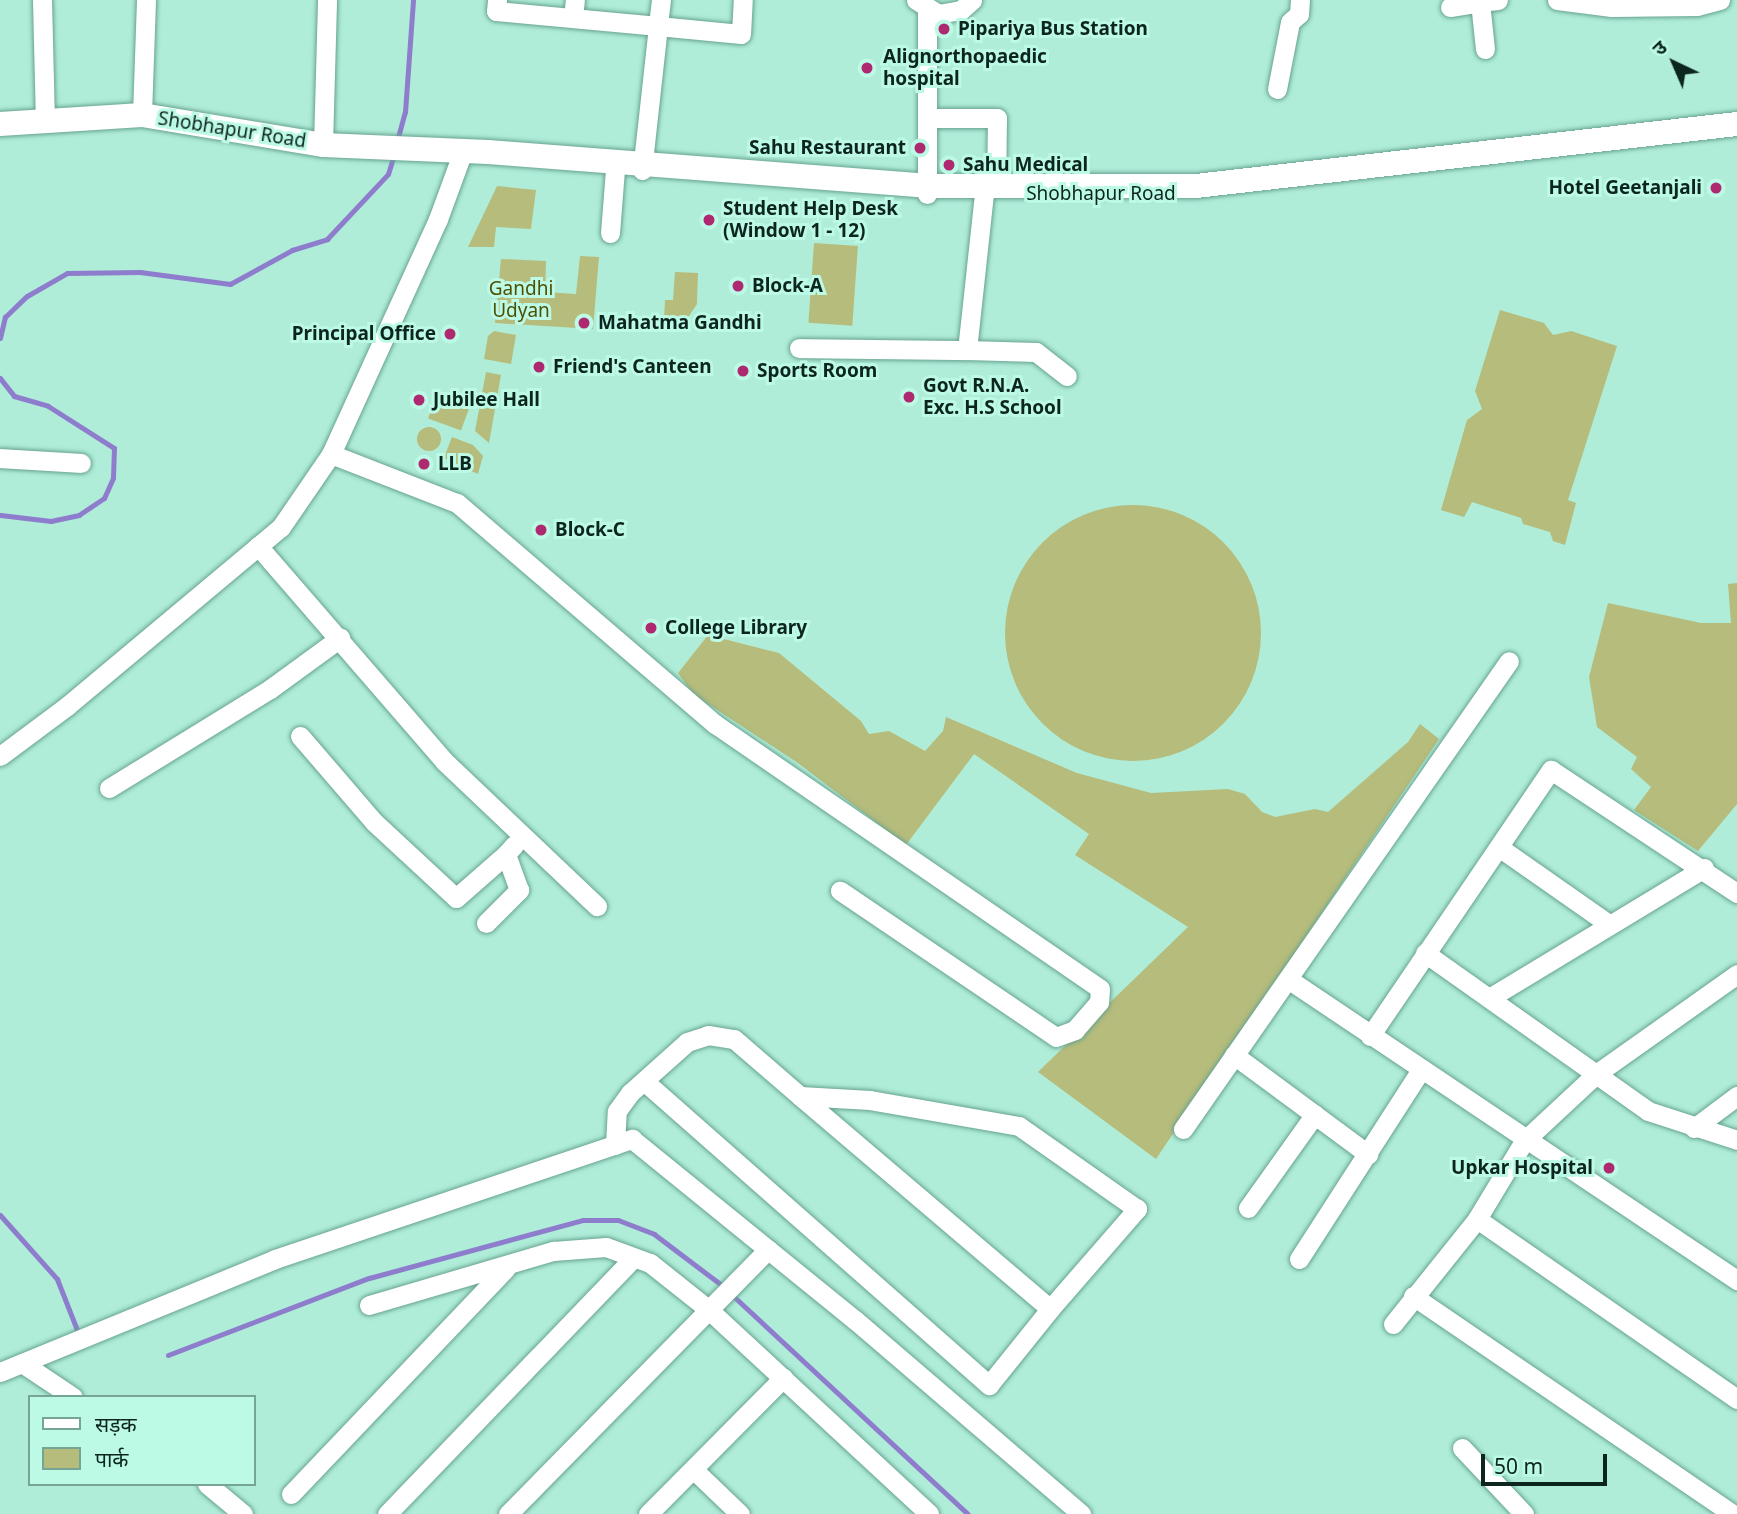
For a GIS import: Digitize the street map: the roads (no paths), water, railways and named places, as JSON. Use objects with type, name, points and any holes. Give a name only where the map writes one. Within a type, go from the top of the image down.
[{"type":"main road","name":"Shobhapur Road","points":[[0,124],[142,115],[323,145],[463,151],[927,190],[1195,193],[1737,130]]},
{"type":"main road","name":"Shobhapur Road","points":[[990,190],[1196,186],[1737,124]]},
{"type":"main road","name":"Shobhapur Road","points":[[463,151],[487,158],[615,169],[642,167]]},
{"type":"street","points":[[42,0],[46,121]]},
{"type":"street","points":[[142,115],[146,0]]},
{"type":"street","points":[[323,145],[327,0]]},
{"type":"street","points":[[497,0],[496,11],[574,9],[658,26],[741,34],[743,0]]},
{"type":"street","points":[[642,167],[661,0]]},
{"type":"street","points":[[927,190],[927,118],[921,5],[951,14],[972,0]]},
{"type":"street","points":[[1277,89],[1290,22],[1299,14],[1300,0]]},
{"type":"street","points":[[1558,0],[1612,6],[1660,2],[1697,6],[1720,0]]},
{"type":"street","points":[[1450,6],[1489,1],[1485,48]]},
{"type":"street","points":[[927,118],[998,118],[967,350]]},
{"type":"street","points":[[0,756],[67,706],[281,527],[331,454],[438,219],[463,151]]},
{"type":"street","points":[[610,233],[615,169]]},
{"type":"street","points":[[799,348],[1036,352],[1067,376]]},
{"type":"street","points":[[331,454],[457,503],[715,724],[1100,989],[1098,1002],[1075,1030],[1056,1037],[840,891]]},
{"type":"street","points":[[0,458],[81,463]]},
{"type":"street","points":[[258,546],[444,761],[522,838],[597,906]]},
{"type":"street","points":[[109,789],[271,690],[340,638]]},
{"type":"street","points":[[1183,1129],[1509,661]]},
{"type":"street","points":[[300,736],[374,822],[456,898],[522,838]]},
{"type":"street","points":[[1370,1036],[1500,848],[1544,777],[1555,770],[1704,868],[1737,893]]},
{"type":"street","points":[[1500,848],[1607,923]]},
{"type":"street","points":[[486,923],[519,890],[506,854]]},
{"type":"street","points":[[1491,997],[1607,923],[1704,868]]},
{"type":"street","points":[[1425,953],[1491,997],[1648,1111],[1693,1128],[1737,1140]]},
{"type":"street","points":[[1393,1324],[1478,1219],[1524,1141],[1596,1074],[1737,974]]},
{"type":"street","points":[[1288,979],[1524,1141],[1737,1280]]},
{"type":"street","points":[[615,1145],[617,1111],[644,1081],[687,1042],[708,1035],[734,1039],[1050,1309]]},
{"type":"street","points":[[1234,1055],[1368,1154]]},
{"type":"street","points":[[1299,1259],[1420,1071]]},
{"type":"street","points":[[644,1081],[989,1385],[1050,1309],[1138,1209],[1019,1126],[870,1100],[800,1096]]},
{"type":"street","points":[[1693,1128],[1737,1096]]},
{"type":"street","points":[[1248,1208],[1315,1114]]},
{"type":"street","points":[[0,1372],[275,1259],[632,1139],[768,1249],[1080,1514]]},
{"type":"street","points":[[1478,1219],[1737,1399]]},
{"type":"street","points":[[369,1305],[506,1267],[553,1251],[606,1247],[635,1257],[721,1297],[783,1378],[925,1513]]},
{"type":"street","points":[[508,1514],[768,1249]]},
{"type":"street","points":[[387,1514],[635,1257]]},
{"type":"street","points":[[291,1494],[506,1267]]},
{"type":"street","points":[[1413,1296],[1732,1514]]},
{"type":"street","points":[[22,1363],[70,1395]]},
{"type":"street","points":[[648,1514],[783,1378]]},
{"type":"street","points":[[1462,1448],[1524,1514]]},
{"type":"street","points":[[693,1469],[740,1514]]},
{"type":"street","points":[[209,1486],[243,1514]]},
{"type":"waterway","points":[[397,141],[405,112],[413,0]]},
{"type":"waterway","points":[[0,338],[5,317],[27,296],[67,273],[140,272],[230,284],[292,250],[327,239],[388,174],[394,154]]},
{"type":"waterway","points":[[0,378],[14,396],[48,406],[114,448],[113,478],[104,498],[79,515],[51,521],[0,515]]},
{"type":"waterway","points":[[0,1215],[57,1279],[77,1330]]},
{"type":"waterway","points":[[168,1355],[369,1278],[583,1220],[618,1220],[654,1234],[724,1287]]},
{"type":"waterway","points":[[731,1294],[968,1514]]},
{"type":"place","name":"Pipariya Bus Station","points":[[944,29]]},
{"type":"place","name":"Alignorthopaedic hospital","points":[[867,68]]},
{"type":"place","name":"Sahu Restaurant","points":[[920,148]]},
{"type":"place","name":"Sahu Medical","points":[[949,165]]},
{"type":"place","name":"Hotel Geetanjali","points":[[1716,188]]},
{"type":"place","name":"Student Help Desk (Window 1 - 12)","points":[[709,220]]},
{"type":"place","name":"Block-A","points":[[738,286]]},
{"type":"place","name":"Mahatma Gandhi","points":[[584,323]]},
{"type":"place","name":"Principal Office","points":[[450,334]]},
{"type":"place","name":"Friend's Canteen","points":[[539,367]]},
{"type":"place","name":"Sports Room","points":[[743,371]]},
{"type":"place","name":"Govt R.N.A. Exc. H.S School","points":[[909,397]]},
{"type":"place","name":"Jubilee Hall","points":[[419,400]]},
{"type":"place","name":"LLB","points":[[424,464]]},
{"type":"place","name":"Block-C","points":[[541,530]]},
{"type":"place","name":"College Library","points":[[651,628]]},
{"type":"place","name":"Upkar Hospital","points":[[1609,1168]]},
{"type":"park label","name":"Gandhi Udyan","points":[[521,300]]}]
